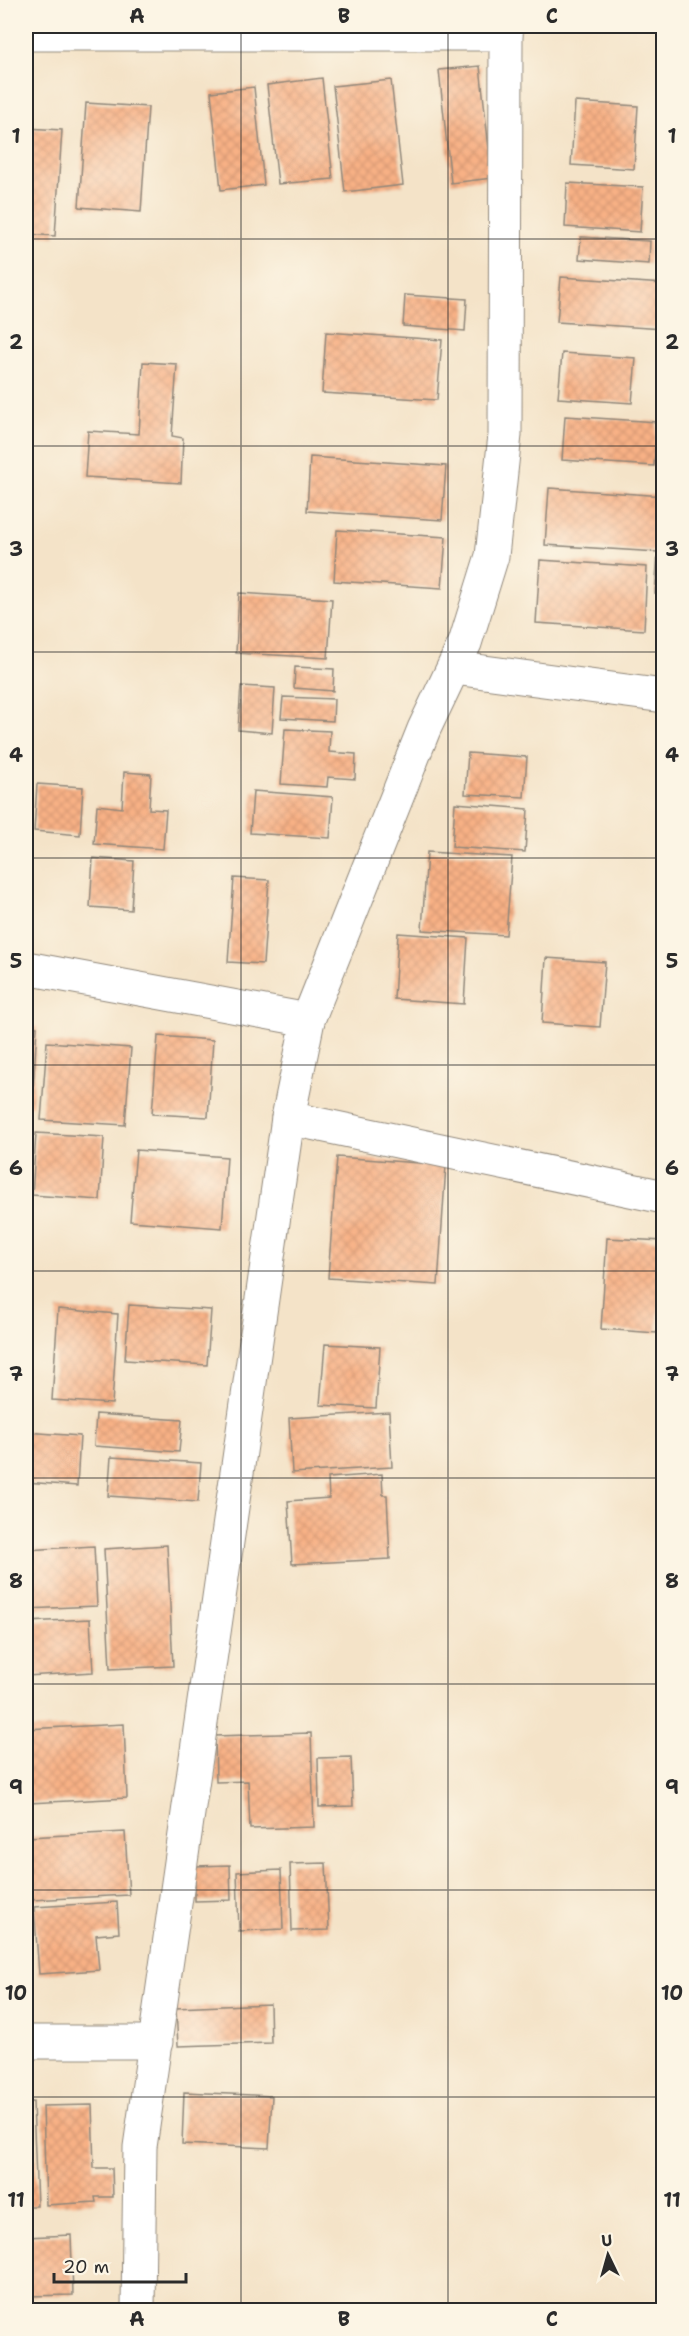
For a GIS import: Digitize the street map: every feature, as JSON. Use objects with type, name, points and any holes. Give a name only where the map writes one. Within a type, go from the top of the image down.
[{"type":"street","points":[[26,34],[505,30],[505,435],[492,556],[465,643],[424,729],[308,1020],[288,1118],[140,2147],[138,2310]]},
{"type":"street","points":[[454,668],[663,696]]},
{"type":"street","points":[[26,968],[308,1020]]},
{"type":"street","points":[[288,1118],[663,1197]]},
{"type":"street","points":[[26,2042],[156,2042]]},
{"type":"building","points":[[480,66],[492,178],[451,183],[439,70]]},
{"type":"building","points":[[322,78],[333,179],[278,184],[267,85]]},
{"type":"building","points":[[391,80],[403,185],[345,192],[333,86]]},
{"type":"building","points":[[254,87],[264,185],[221,190],[211,92]]},
{"type":"building","points":[[575,102],[638,106],[634,169],[571,165]]},
{"type":"building","points":[[86,103],[148,107],[141,212],[79,207]]},
{"type":"building","points":[[26,128],[62,130],[55,236],[26,234]]},
{"type":"building","points":[[567,183],[643,187],[640,232],[565,227]]},
{"type":"building","points":[[581,237],[650,241],[649,264],[579,259]]},
{"type":"building","points":[[561,277],[664,284],[663,329],[557,322]]},
{"type":"building","points":[[405,295],[467,299],[465,331],[403,326]]},
{"type":"building","points":[[326,332],[442,340],[437,400],[322,393]]},
{"type":"building","points":[[562,353],[636,358],[632,403],[558,398]]},
{"type":"building","points":[[143,362],[177,364],[172,436],[183,438],[181,483],[85,477],[88,431],[139,434]]},
{"type":"building","points":[[565,416],[657,422],[654,466],[562,460]]},
{"type":"building","points":[[310,457],[446,466],[442,520],[307,511]]},
{"type":"building","points":[[549,488],[664,496],[664,594],[655,593],[658,552],[545,545]]},
{"type":"building","points":[[337,530],[446,537],[442,588],[334,581]]},
{"type":"building","points":[[540,560],[647,567],[644,630],[536,623]]},
{"type":"building","points":[[239,593],[332,599],[328,658],[236,653]]},
{"type":"building","points":[[295,667],[334,669],[333,691],[294,688]]},
{"type":"building","points":[[241,686],[275,688],[272,733],[238,730]]},
{"type":"building","points":[[283,697],[334,699],[333,721],[281,718]]},
{"type":"building","points":[[285,729],[330,731],[329,752],[356,754],[355,779],[328,777],[327,787],[281,784]]},
{"type":"building","points":[[468,753],[527,757],[524,797],[465,794]]},
{"type":"building","points":[[124,772],[151,774],[149,809],[166,810],[163,849],[94,844],[97,805],[122,808]]},
{"type":"building","points":[[37,784],[83,787],[80,835],[34,831]]},
{"type":"building","points":[[253,791],[333,797],[330,838],[250,833]]},
{"type":"building","points":[[455,803],[528,809],[525,852],[452,847]]},
{"type":"building","points":[[427,852],[512,857],[506,935],[422,930]]},
{"type":"building","points":[[93,858],[134,861],[131,910],[90,907]]},
{"type":"building","points":[[234,878],[269,880],[263,964],[228,962]]},
{"type":"building","points":[[398,933],[468,938],[464,1004],[394,999]]},
{"type":"building","points":[[546,958],[605,962],[600,1027],[542,1023]]},
{"type":"building","points":[[26,1026],[37,1027],[32,1106],[26,1105]]},
{"type":"building","points":[[158,1036],[213,1040],[208,1117],[152,1114]]},
{"type":"building","points":[[47,1042],[131,1048],[125,1125],[41,1120]]},
{"type":"building","points":[[36,1133],[104,1137],[100,1200],[32,1195]]},
{"type":"building","points":[[136,1150],[227,1157],[222,1228],[130,1221]]},
{"type":"building","points":[[337,1157],[446,1165],[438,1285],[328,1278]]},
{"type":"building","points":[[607,1238],[663,1241],[657,1333],[601,1329]]},
{"type":"building","points":[[129,1305],[211,1310],[207,1365],[125,1360]]},
{"type":"building","points":[[58,1309],[118,1314],[112,1404],[52,1400]]},
{"type":"building","points":[[325,1344],[380,1347],[376,1408],[320,1405]]},
{"type":"building","points":[[389,1412],[392,1467],[292,1473],[289,1418]]},
{"type":"building","points":[[96,1414],[182,1420],[179,1452],[94,1446]]},
{"type":"building","points":[[26,1432],[80,1436],[77,1486],[26,1482]]},
{"type":"building","points":[[111,1457],[201,1463],[198,1502],[108,1496]]},
{"type":"building","points":[[382,1474],[383,1495],[387,1495],[390,1559],[292,1564],[288,1501],[329,1498],[328,1478]]},
{"type":"building","points":[[167,1545],[173,1666],[110,1669],[104,1549]]},
{"type":"building","points":[[94,1546],[97,1606],[26,1609],[26,1550]]},
{"type":"building","points":[[90,1619],[93,1672],[26,1676],[26,1622]]},
{"type":"building","points":[[124,1724],[127,1798],[29,1803],[26,1729]]},
{"type":"building","points":[[311,1733],[314,1827],[250,1829],[248,1781],[216,1782],[215,1736]]},
{"type":"building","points":[[351,1757],[353,1806],[319,1807],[318,1758]]},
{"type":"building","points":[[125,1832],[129,1895],[31,1900],[28,1837]]},
{"type":"building","points":[[326,1863],[329,1930],[292,1931],[290,1864]]},
{"type":"building","points":[[230,1865],[231,1900],[195,1901],[195,1866]]},
{"type":"building","points":[[281,1870],[283,1929],[239,1931],[237,1872]]},
{"type":"building","points":[[117,1902],[119,1933],[96,1935],[99,1970],[39,1974],[34,1907]]},
{"type":"building","points":[[270,2004],[271,2043],[178,2046],[176,2008]]},
{"type":"building","points":[[184,2092],[272,2096],[269,2148],[182,2144]]},
{"type":"building","points":[[26,2102],[33,2102],[37,2206],[26,2206]]},
{"type":"building","points":[[92,2105],[94,2168],[112,2168],[113,2197],[95,2197],[96,2202],[46,2205],[43,2106]]},
{"type":"building","points":[[71,2235],[73,2295],[26,2296],[26,2237]]}]
